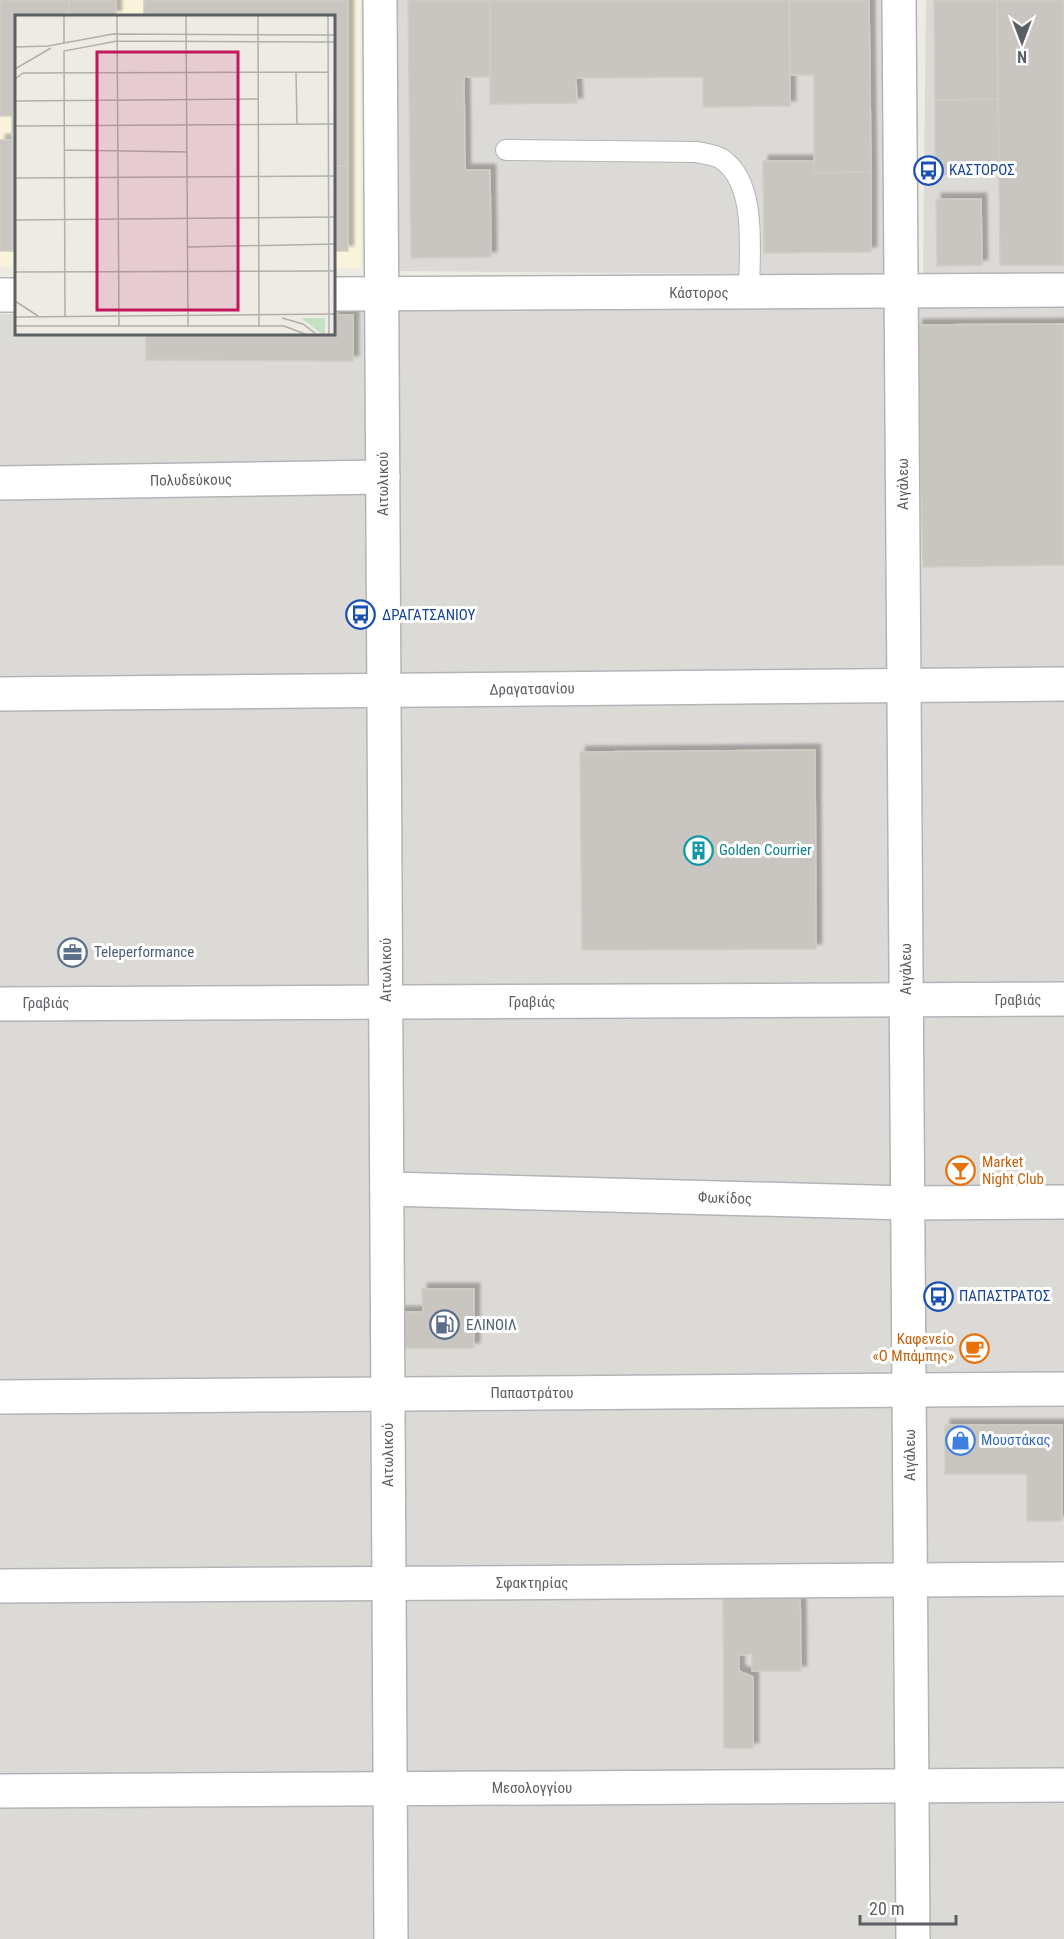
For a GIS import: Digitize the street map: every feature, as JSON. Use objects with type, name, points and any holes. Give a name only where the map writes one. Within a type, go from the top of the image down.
[{"type":"street","name":"Αιτωλικού","points":[[380,0],[390,1939]]},
{"type":"street","name":"Αιγάλεω","points":[[899,0],[913,1939]]},
{"type":"street","name":"Κάστορος","points":[[334,294],[1064,290]]},
{"type":"street","name":"Πολυδεύκους","points":[[0,483],[383,477]]},
{"type":"street","name":"Δραγατσανίου","points":[[0,694],[1064,684]]},
{"type":"street","name":"Γραβιάς","points":[[0,1004],[1064,999]]},
{"type":"street","name":"Φωκίδος","points":[[387,1189],[908,1203],[1064,1202]]},
{"type":"street","name":"Παπαστράτου","points":[[0,1397],[1064,1389]]},
{"type":"street","name":"Σφακτηρίας","points":[[0,1586],[1064,1580]]},
{"type":"street","name":"Μεσολογγίου","points":[[0,1791],[1064,1785]]},
{"type":"lane","points":[[506,150],[697,152],[722,159],[734,171],[742,185],[748,207],[749,292]]},
{"type":"shaded area","points":[[0,0],[360,0],[361,268],[334,268],[334,15],[15,15],[15,267],[0,267]]},
{"type":"shaded area","points":[[396,0],[884,0],[886,275],[399,271]]},
{"type":"shaded area","points":[[926,0],[1064,0],[1064,278],[923,278]]},
{"type":"shaded area","points":[[1064,305],[1064,1939],[0,1939],[0,314],[15,314],[15,334],[334,334],[334,312]]},
{"type":"building","points":[[0,0],[69,0],[69,15],[15,15],[15,116],[0,116]]},
{"type":"building","points":[[69,0],[116,0],[116,15],[69,15]]},
{"type":"building","points":[[144,0],[348,0],[348,166],[334,166],[334,15],[144,15]]},
{"type":"building","points":[[408,0],[490,0],[490,77],[464,77],[465,170],[490,170],[491,257],[411,258]]},
{"type":"building","points":[[490,0],[789,0],[790,106],[703,107],[703,77],[576,78],[577,103],[490,104]]},
{"type":"building","points":[[789,0],[869,0],[871,172],[814,173],[814,75],[790,75]]},
{"type":"building","points":[[934,0],[997,0],[998,99],[935,100]]},
{"type":"building","points":[[997,0],[1064,0],[1064,265],[1000,265]]},
{"type":"building","points":[[998,99],[999,174],[935,175],[935,100]]},
{"type":"building","points":[[12,116],[15,116],[15,251],[12,251]]},
{"type":"building","points":[[0,140],[12,140],[12,251],[0,251]]},
{"type":"building","points":[[763,161],[814,161],[814,173],[871,172],[871,252],[764,253]]},
{"type":"building","points":[[334,166],[348,166],[348,251],[334,251]]},
{"type":"building","points":[[936,199],[981,199],[982,265],[937,266]]},
{"type":"building","points":[[334,315],[353,315],[353,361],[146,360],[146,334],[334,334]]},
{"type":"building","points":[[1064,324],[1064,565],[923,567],[917,325]]},
{"type":"building","name":"Golden Courrier","points":[[815,750],[816,949],[582,950],[580,752]]},
{"type":"building","points":[[422,1289],[474,1289],[474,1348],[394,1348],[393,1312],[423,1312]]},
{"type":"building","points":[[945,1425],[1062,1425],[1062,1521],[1027,1521],[1027,1474],[945,1474]]},
{"type":"building","points":[[723,1584],[800,1584],[801,1671],[752,1671],[752,1654],[739,1655],[739,1671],[753,1677],[753,1748],[724,1748]]},
{"type":"place","name":"ΚΑΣΤΟΡΟΣ","points":[[928,170]]},
{"type":"place","name":"ΔΡΑΓΑΤΣΑΝΙΟΥ","points":[[361,615]]},
{"type":"place","name":"Golden Courrier","points":[[698,850]]},
{"type":"place","name":"Teleperformance","points":[[73,952]]},
{"type":"place","name":"Market Night Club","points":[[961,1171]]},
{"type":"place","name":"ΠΑΠΑΣΤΡΑΤΟΣ","points":[[938,1296]]},
{"type":"place","name":"ΕΛΙΝΟΙΛ","points":[[445,1325]]},
{"type":"place","name":"Καφενείο «Ο Μπάμπης»","points":[[975,1348]]},
{"type":"place","name":"Μουστάκας","points":[[960,1440]]}]
